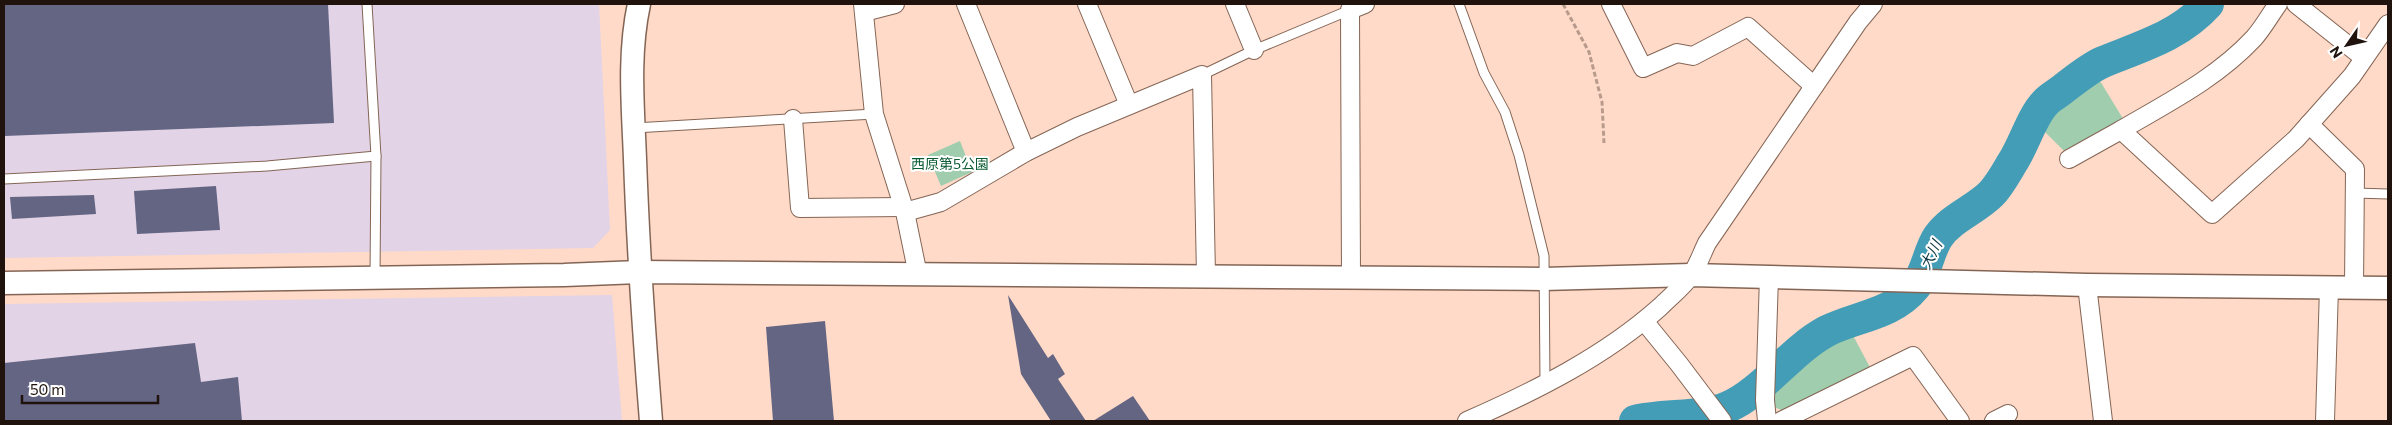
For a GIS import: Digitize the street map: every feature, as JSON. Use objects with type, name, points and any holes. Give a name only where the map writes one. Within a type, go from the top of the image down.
[{"type":"street","points":[[639,4],[633,32],[634,128],[639,272],[651,421]]},
{"type":"street","points":[[895,4],[864,8],[874,114],[904,210],[918,275]]},
{"type":"street","points":[[966,4],[1026,152]]},
{"type":"street","points":[[1087,4],[1129,105]]},
{"type":"street","points":[[1235,4],[1254,50]]},
{"type":"street","points":[[1610,4],[1643,68],[1677,53],[1693,56],[1748,27],[1814,86]]},
{"type":"street","points":[[1467,421],[1545,385],[1586,361],[1644,322],[1691,275],[1707,243],[1814,86],[1873,4]]},
{"type":"street","points":[[2068,159],[2183,94],[2223,67],[2255,38],[2278,4]]},
{"type":"street","points":[[2296,4],[2364,58]]},
{"type":"street","points":[[1351,278],[1358,7]]},
{"type":"street","points":[[2121,130],[2212,214],[2233,197],[2309,124],[2352,76],[2388,24]]},
{"type":"street","points":[[793,119],[800,208],[904,210],[941,202],[1026,152],[1077,126],[1202,75],[1206,276]]},
{"type":"street","points":[[2309,124],[2355,169],[2354,288]]},
{"type":"street","points":[[4,283],[564,275],[639,272],[1543,279],[1691,275],[2086,285],[2388,288]]},
{"type":"street","points":[[1767,421],[1765,400],[1769,277]]},
{"type":"street","points":[[2086,285],[2103,421]]},
{"type":"street","points":[[2325,421],[2329,287]]},
{"type":"street","points":[[1644,322],[1708,400],[1722,421]]},
{"type":"street","points":[[1781,421],[1913,356],[1960,421]]},
{"type":"lane","points":[[368,4],[376,156],[375,278]]},
{"type":"lane","points":[[1459,4],[1484,74],[1505,112],[1519,155],[1544,256],[1545,385]]},
{"type":"lane","points":[[1202,75],[1254,50],[1358,7]]},
{"type":"lane","points":[[634,128],[874,114]]},
{"type":"lane","points":[[4,179],[267,166],[376,156]]},
{"type":"lane","points":[[2355,192],[2388,194]]},
{"type":"path","points":[[1563,4],[1589,52],[1602,102],[1604,143]]},
{"type":"shaded area","points":[[4,4],[599,4],[610,230],[593,248],[4,258]]},
{"type":"shaded area","points":[[612,295],[622,421],[4,421],[4,304]]},
{"type":"green space","points":[[2097,76],[2125,122],[2065,152],[2038,125],[2049,111]]},
{"type":"green space","name":"西原第5公園","points":[[960,141],[972,172],[941,186],[928,155]]},
{"type":"green space","points":[[1848,326],[1873,373],[1789,413],[1774,407],[1773,377],[1827,335]]},
{"type":"building","points":[[4,4],[328,4],[334,123],[5,136]]},
{"type":"building","points":[[216,186],[220,230],[137,234],[134,191]]},
{"type":"building","points":[[94,195],[96,214],[12,219],[10,197]]},
{"type":"building","points":[[1008,295],[1048,358],[1053,354],[1065,374],[1058,379],[1086,421],[1051,421],[1021,374]]},
{"type":"building","points":[[825,321],[834,421],[773,421],[766,327]]},
{"type":"building","points":[[195,343],[201,382],[238,377],[242,421],[4,421],[4,363]]},
{"type":"building","points":[[1133,396],[1150,421],[1093,421]]},
{"type":"waterway","name":"大川","points":[[1635,421],[1708,413],[1728,407],[1753,391],[1814,339],[1838,326],[1885,309],[1905,297],[1918,282],[1935,243],[1943,230],[1985,200],[1997,187],[2016,156],[2040,109],[2047,101],[2082,74],[2098,65],[2172,32],[2197,15],[2208,4]]}]
